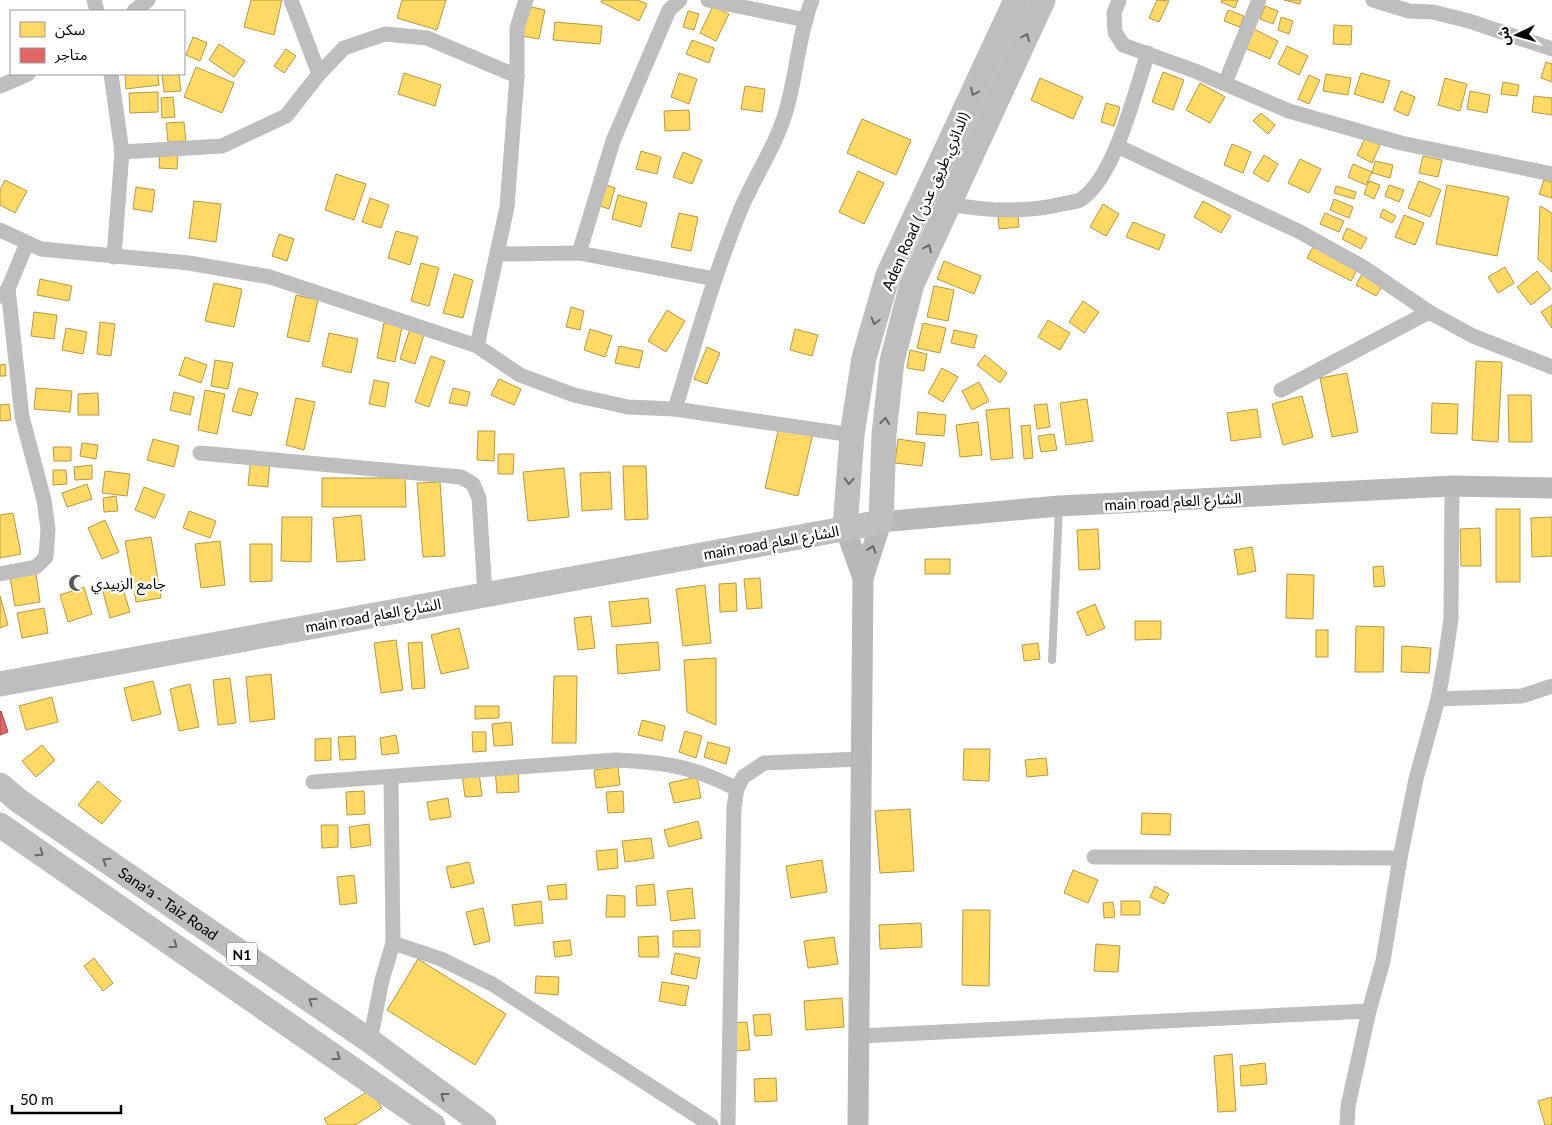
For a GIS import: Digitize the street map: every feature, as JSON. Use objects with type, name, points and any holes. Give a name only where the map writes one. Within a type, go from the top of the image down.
[{"type":"highway","name":"Aden Road ( الدائري,طريق عدن)","points":[[881,522],[884,434],[892,361],[912,284],[948,204],[997,71],[1016,0]]},
{"type":"highway","name":"Aden Road ( الدائري,طريق عدن)","points":[[846,528],[852,436],[864,358],[888,275],[997,71],[1043,0]]},
{"type":"highway","points":[[888,275],[912,284]]},
{"type":"highway","name":"main road الشارع العام","points":[[0,684],[881,522]]},
{"type":"highway","name":"Sana'a - Taiz Road","points":[[0,785],[19,802],[370,1040],[484,1125]]},
{"type":"highway","name":"Sana'a - Taiz Road","points":[[0,825],[433,1125]]},
{"type":"main road","name":"main road الشارع العام","points":[[881,522],[1059,506],[1452,486],[1552,488]]},
{"type":"main road","points":[[858,1125],[863,578],[881,522]]},
{"type":"main road","points":[[846,528],[863,578]]},
{"type":"street","points":[[135,10],[148,0]]},
{"type":"street","points":[[291,0],[319,74]]},
{"type":"street","points":[[476,346],[507,207],[517,76],[517,28],[526,0]]},
{"type":"street","points":[[579,253],[613,140],[669,10],[680,0]]},
{"type":"street","points":[[708,0],[806,20]]},
{"type":"street","points":[[675,409],[715,279],[740,210],[786,113],[812,0]]},
{"type":"street","points":[[1119,0],[1114,12],[1115,32],[1123,45],[1148,53],[1289,111],[1401,143],[1552,174]]},
{"type":"street","points":[[1225,84],[1259,0]]},
{"type":"street","points":[[1372,0],[1408,5],[1468,21],[1552,49]]},
{"type":"street","points":[[122,152],[222,146],[286,116],[319,74],[344,48],[385,34],[427,38],[517,76]]},
{"type":"street","points":[[948,204],[978,209],[1038,210],[1080,200],[1102,177],[1116,146],[1148,53]]},
{"type":"street","points":[[0,86],[26,75]]},
{"type":"street","points":[[111,75],[122,152],[114,257]]},
{"type":"street","points":[[1116,146],[1300,232],[1363,267],[1429,312],[1473,336],[1552,367]]},
{"type":"street","points":[[0,230],[41,249],[189,263],[270,277],[476,346],[520,375],[574,394],[628,407],[675,409],[852,436]]},
{"type":"street","points":[[0,574],[36,567],[46,557],[48,530],[44,500],[22,418],[4,293],[27,243]]},
{"type":"street","points":[[498,254],[579,253],[715,279]]},
{"type":"street","points":[[1281,390],[1429,312]]},
{"type":"street","points":[[200,453],[467,480],[473,484],[479,498],[485,594]]},
{"type":"street","points":[[1347,1125],[1348,1106],[1369,1011],[1384,961],[1400,858],[1416,778],[1438,699],[1450,619],[1452,486]]},
{"type":"street","points":[[1438,699],[1522,696],[1549,689],[1552,686]]},
{"type":"street","points":[[728,1125],[734,806],[737,789],[743,777],[764,763],[861,759]]},
{"type":"street","points":[[313,782],[391,778],[615,760],[659,762],[710,774],[737,789]]},
{"type":"street","points":[[370,1040],[382,980],[394,943],[391,778]]},
{"type":"street","points":[[1094,857],[1400,858]]},
{"type":"street","points":[[394,943],[442,959],[492,984],[711,1125]]},
{"type":"street","points":[[859,1036],[1369,1011]]},
{"type":"lane","points":[[1052,660],[1059,506]]},
{"type":"building: سكن","points":[[251,0],[282,0],[274,35],[244,27]]},
{"type":"building: سكن","points":[[402,0],[446,0],[437,30],[397,18]]},
{"type":"building: سكن","points":[[602,0],[638,0],[647,4],[639,21],[601,2]]},
{"type":"building: سكن","points":[[1157,0],[1169,1],[1159,22],[1149,18]]},
{"type":"building: سكن","points":[[1222,0],[1238,0],[1235,8],[1221,2]]},
{"type":"building: سكن","points":[[1284,0],[1301,0],[1300,4]]},
{"type":"building: سكن","points":[[527,6],[545,10],[539,39],[521,36]]},
{"type":"building: سكن","points":[[713,6],[729,14],[716,41],[700,33]]},
{"type":"building: سكن","points":[[1265,6],[1278,11],[1273,24],[1260,19]]},
{"type":"building: سكن","points":[[1228,10],[1244,16],[1240,27],[1224,21]]},
{"type":"building: سكن","points":[[688,11],[699,14],[694,30],[683,27]]},
{"type":"building: سكن","points":[[1281,17],[1293,21],[1289,34],[1278,30]]},
{"type":"building: سكن","points":[[555,22],[602,26],[600,44],[553,40]]},
{"type":"building: سكن","points":[[1334,25],[1352,26],[1351,45],[1333,44]]},
{"type":"building: سكن","points":[[1252,28],[1278,41],[1270,59],[1243,47]]},
{"type":"building: سكن","points":[[193,37],[207,43],[200,61],[186,55]]},
{"type":"building: سكن","points":[[692,40],[714,48],[709,63],[686,54]]},
{"type":"building: سكن","points":[[219,44],[245,61],[234,77],[209,60]]},
{"type":"building: سكن","points":[[1287,46],[1308,56],[1299,75],[1278,64]]},
{"type":"building: سكن","points":[[286,49],[296,56],[284,73],[274,66]]},
{"type":"building: سكن","points":[[1546,62],[1552,64],[1552,82],[1541,78]]},
{"type":"building: سكن","points":[[196,67],[234,83],[222,113],[184,97]]},
{"type":"building: سكن","points":[[1163,72],[1184,80],[1173,110],[1152,102]]},
{"type":"building: سكن","points":[[404,73],[441,85],[435,106],[398,94]]},
{"type":"building: سكن","points":[[679,73],[697,79],[689,104],[671,97]]},
{"type":"building: سكن","points":[[1361,73],[1390,81],[1383,103],[1354,94]]},
{"type":"building: سكن","points":[[1326,74],[1351,78],[1348,95],[1323,91]]},
{"type":"building: سكن","points":[[125,75],[158,75],[159,85],[126,89]]},
{"type":"building: سكن","points":[[162,75],[179,75],[181,91],[164,92]]},
{"type":"building: سكن","points":[[1309,75],[1320,80],[1309,104],[1298,99]]},
{"type":"building: سكن","points":[[1040,78],[1083,97],[1073,119],[1031,100]]},
{"type":"building: سكن","points":[[1445,78],[1467,84],[1460,111],[1438,105]]},
{"type":"building: سكن","points":[[1503,82],[1519,85],[1517,96],[1501,94]]},
{"type":"building: سكن","points":[[1200,83],[1225,97],[1210,123],[1186,110]]},
{"type":"building: سكن","points":[[745,86],[765,89],[762,112],[741,109]]},
{"type":"building: سكن","points":[[1401,91],[1415,97],[1408,116],[1394,110]]},
{"type":"building: سكن","points":[[1470,91],[1490,95],[1487,113],[1467,109]]},
{"type":"building: سكن","points":[[158,92],[158,112],[130,113],[129,93]]},
{"type":"building: سكن","points":[[1534,96],[1552,98],[1552,115],[1532,112]]},
{"type":"building: سكن","points":[[173,97],[175,117],[162,118],[161,98]]},
{"type":"building: سكن","points":[[1106,103],[1120,107],[1114,126],[1101,122]]},
{"type":"building: سكن","points":[[689,110],[690,130],[665,131],[664,111]]},
{"type":"building: سكن","points":[[1261,113],[1275,125],[1268,134],[1253,121]]},
{"type":"building: سكن","points":[[862,119],[911,140],[896,175],[847,153]]},
{"type":"building: سكن","points":[[184,122],[186,141],[168,142],[166,123]]},
{"type":"building: سكن","points":[[1365,138],[1380,145],[1372,163],[1357,155]]},
{"type":"building: سكن","points":[[1232,144],[1251,152],[1243,173],[1224,165]]},
{"type":"building: سكن","points":[[160,150],[178,151],[177,169],[159,168]]},
{"type":"building: سكن","points":[[641,151],[661,157],[657,174],[636,169]]},
{"type":"building: سكن","points":[[683,152],[702,160],[692,184],[673,177]]},
{"type":"building: سكن","points":[[1264,155],[1278,164],[1268,182],[1253,173]]},
{"type":"building: سكن","points":[[1423,156],[1442,160],[1438,177],[1419,173]]},
{"type":"building: سكن","points":[[1300,159],[1321,169],[1309,193],[1288,183]]},
{"type":"building: سكن","points":[[1375,161],[1393,165],[1390,178],[1372,173]]},
{"type":"building: سكن","points":[[1353,164],[1372,172],[1366,185],[1348,177]]},
{"type":"building: سكن","points":[[858,171],[884,183],[864,224],[839,212]]},
{"type":"building: سكن","points":[[336,174],[366,184],[354,220],[325,210]]},
{"type":"building: سكن","points":[[5,180],[27,191],[15,213],[0,205],[0,190]]},
{"type":"building: سكن","points":[[1544,180],[1552,182],[1552,198],[1539,194]]},
{"type":"building: سكن","points":[[1369,181],[1380,185],[1374,199],[1364,194]]},
{"type":"building: سكن","points":[[1419,181],[1441,190],[1430,217],[1408,208]]},
{"type":"building: سكن","points":[[604,184],[615,188],[609,209],[597,205]]},
{"type":"building: سكن","points":[[1389,185],[1404,190],[1399,202],[1385,196]]},
{"type":"building: سكن","points":[[1447,185],[1509,197],[1497,256],[1436,244]]},
{"type":"building: سكن","points":[[1336,186],[1356,192],[1354,199],[1334,193]]},
{"type":"building: سكن","points":[[136,187],[155,190],[152,212],[133,209]]},
{"type":"building: سكن","points":[[618,195],[647,203],[641,227],[612,219]]},
{"type":"building: سكن","points":[[370,198],[389,205],[381,228],[362,222]]},
{"type":"building: سكن","points":[[1334,199],[1353,207],[1349,218],[1330,210]]},
{"type":"building: سكن","points":[[194,201],[221,204],[216,242],[189,238]]},
{"type":"building: سكن","points":[[1203,201],[1231,216],[1221,233],[1194,217]]},
{"type":"building: سكن","points":[[1103,204],[1119,214],[1106,236],[1090,227]]},
{"type":"building: سكن","points":[[1540,206],[1552,213],[1552,272],[1538,259]]},
{"type":"building: سكن","points":[[1383,209],[1396,216],[1392,223],[1380,217]]},
{"type":"building: سكن","points":[[679,213],[698,217],[691,251],[671,247]]},
{"type":"building: سكن","points":[[1325,213],[1344,221],[1339,232],[1320,224]]},
{"type":"building: سكن","points":[[1018,214],[1019,227],[999,229],[998,217]]},
{"type":"building: سكن","points":[[1404,215],[1424,223],[1415,245],[1395,237]]},
{"type":"building: سكن","points":[[1133,222],[1165,235],[1159,250],[1126,237]]},
{"type":"building: سكن","points":[[1347,228],[1367,238],[1361,249],[1342,239]]},
{"type":"building: سكن","points":[[396,231],[418,237],[410,265],[388,258]]},
{"type":"building: سكن","points":[[279,234],[294,239],[287,261],[272,256]]},
{"type":"building: سكن","points":[[1314,245],[1358,268],[1351,281],[1307,258]]},
{"type":"building: سكن","points":[[944,261],[981,276],[974,294],[937,279]]},
{"type":"building: سكن","points":[[421,263],[439,268],[429,306],[411,301]]},
{"type":"building: سكن","points":[[1505,267],[1514,283],[1498,293],[1488,277]]},
{"type":"building: سكن","points":[[1537,271],[1551,289],[1531,305],[1517,287]]},
{"type":"building: سكن","points":[[454,274],[473,280],[463,318],[443,313]]},
{"type":"building: سكن","points":[[1362,274],[1383,285],[1376,296],[1356,285]]},
{"type":"building: سكن","points":[[40,279],[72,286],[69,301],[37,295]]},
{"type":"building: سكن","points":[[214,283],[242,289],[234,327],[205,321]]},
{"type":"building: سكن","points":[[934,286],[954,290],[948,321],[927,317]]},
{"type":"building: سكن","points":[[296,295],[318,300],[309,342],[287,337]]},
{"type":"building: سكن","points":[[1083,301],[1099,312],[1084,333],[1069,322]]},
{"type":"building: سكن","points":[[1552,305],[1552,328],[1541,312]]},
{"type":"building: سكن","points":[[571,307],[584,311],[580,330],[566,327]]},
{"type":"building: سكن","points":[[667,310],[685,321],[666,352],[648,341]]},
{"type":"building: سكن","points":[[34,312],[57,315],[54,339],[31,336]]},
{"type":"building: سكن","points":[[1048,320],[1070,333],[1060,350],[1038,337]]},
{"type":"building: سكن","points":[[100,322],[115,324],[111,356],[97,354]]},
{"type":"building: سكن","points":[[384,323],[402,327],[395,362],[377,358]]},
{"type":"building: سكن","points":[[923,323],[946,328],[940,353],[917,348]]},
{"type":"building: سكن","points":[[411,326],[425,331],[415,364],[400,359]]},
{"type":"building: سكن","points":[[66,328],[87,332],[83,354],[62,350]]},
{"type":"building: سكن","points":[[590,329],[612,336],[605,357],[584,350]]},
{"type":"building: سكن","points":[[795,329],[818,335],[812,356],[790,350]]},
{"type":"building: سكن","points":[[954,330],[977,335],[974,348],[951,343]]},
{"type":"building: سكن","points":[[329,333],[358,339],[351,373],[322,366]]},
{"type":"building: سكن","points":[[619,346],[643,351],[639,368],[615,363]]},
{"type":"building: سكن","points":[[707,347],[720,353],[707,384],[694,379]]},
{"type":"building: سكن","points":[[910,350],[927,354],[924,371],[907,368]]},
{"type":"building: سكن","points":[[985,355],[1007,373],[1000,383],[977,365]]},
{"type":"building: سكن","points":[[431,356],[445,361],[429,407],[415,402]]},
{"type":"building: سكن","points":[[185,357],[207,365],[201,383],[179,375]]},
{"type":"building: سكن","points":[[215,360],[233,363],[228,389],[211,386]]},
{"type":"building: سكن","points":[[1476,361],[1502,362],[1498,442],[1472,440]]},
{"type":"building: سكن","points":[[5,364],[6,376],[0,376],[0,365]]},
{"type":"building: سكن","points":[[942,368],[958,377],[943,402],[928,393]]},
{"type":"building: سكن","points":[[1347,373],[1358,432],[1332,437],[1320,378]]},
{"type":"building: سكن","points":[[499,379],[521,389],[514,405],[491,395]]},
{"type":"building: سكن","points":[[374,380],[389,383],[385,407],[369,404]]},
{"type":"building: سكن","points":[[979,382],[989,401],[972,410],[962,391]]},
{"type":"building: سكن","points":[[36,388],[72,391],[70,412],[34,409]]},
{"type":"building: سكن","points":[[239,388],[258,393],[251,416],[232,411]]},
{"type":"building: سكن","points":[[453,388],[470,392],[467,406],[449,403]]},
{"type":"building: سكن","points":[[205,390],[225,394],[217,434],[198,430]]},
{"type":"building: سكن","points":[[174,392],[194,397],[190,415],[170,410]]},
{"type":"building: سكن","points":[[98,393],[99,415],[78,415],[78,394]]},
{"type":"building: سكن","points":[[1508,395],[1531,395],[1532,442],[1509,442]]},
{"type":"building: سكن","points":[[1302,396],[1313,437],[1283,445],[1272,404]]},
{"type":"building: سكن","points":[[296,398],[315,402],[304,450],[286,445]]},
{"type":"building: سكن","points":[[1087,399],[1093,441],[1066,445],[1060,403]]},
{"type":"building: سكن","points":[[1432,403],[1458,404],[1457,434],[1431,433]]},
{"type":"building: سكن","points":[[9,404],[11,420],[0,421],[0,405]]},
{"type":"building: سكن","points":[[1047,404],[1050,427],[1037,429],[1034,405]]},
{"type":"building: سكن","points":[[1009,408],[1013,458],[991,460],[986,410]]},
{"type":"building: سكن","points":[[1257,409],[1261,437],[1231,441],[1227,413]]},
{"type":"building: سكن","points":[[918,412],[946,415],[944,436],[916,434]]},
{"type":"building: سكن","points":[[978,422],[982,455],[960,457],[956,425]]},
{"type":"building: سكن","points":[[1030,425],[1033,458],[1024,459],[1021,426]]},
{"type":"building: سكن","points":[[779,427],[813,434],[798,496],[765,488]]},
{"type":"building: سكن","points":[[478,431],[495,431],[494,461],[477,460]]},
{"type":"building: سكن","points":[[1054,434],[1057,450],[1041,452],[1038,436]]},
{"type":"building: سكن","points":[[153,439],[179,446],[174,467],[147,460]]},
{"type":"building: سكن","points":[[898,439],[925,443],[922,466],[895,463]]},
{"type":"building: سكن","points":[[82,443],[98,445],[96,459],[80,456]]},
{"type":"building: سكن","points":[[53,447],[71,447],[71,461],[54,461]]},
{"type":"building: سكن","points":[[498,454],[514,454],[513,474],[498,474]]},
{"type":"building: سكن","points":[[251,457],[270,459],[268,487],[248,485]]},
{"type":"building: سكن","points":[[92,465],[92,479],[75,480],[74,467]]},
{"type":"building: سكن","points":[[623,466],[646,466],[648,519],[625,520]]},
{"type":"building: سكن","points":[[564,468],[569,517],[528,521],[523,472]]},
{"type":"building: سكن","points":[[53,470],[66,470],[67,484],[53,485]]},
{"type":"building: سكن","points":[[105,471],[130,474],[127,496],[102,493]]},
{"type":"building: سكن","points":[[610,472],[612,509],[582,511],[580,473]]},
{"type":"building: سكن","points":[[322,478],[405,478],[406,507],[322,507]]},
{"type":"building: سكن","points":[[440,482],[445,556],[423,557],[417,483]]},
{"type":"building: سكن","points":[[87,484],[92,499],[67,507],[62,493]]},
{"type":"building: سكن","points":[[144,487],[165,495],[155,518],[135,510]]},
{"type":"building: سكن","points":[[116,496],[118,511],[104,512],[103,498]]},
{"type":"building: سكن","points":[[1496,509],[1520,509],[1520,582],[1496,582]]},
{"type":"building: سكن","points":[[189,511],[216,521],[210,538],[183,528]]},
{"type":"building: سكن","points":[[13,513],[21,554],[0,558],[0,515]]},
{"type":"building: سكن","points":[[361,515],[365,560],[337,562],[333,518]]},
{"type":"building: سكن","points":[[282,517],[312,517],[311,562],[281,561]]},
{"type":"building: سكن","points":[[1552,517],[1552,556],[1532,557],[1531,518]]},
{"type":"building: سكن","points":[[105,520],[119,552],[102,559],[88,528]]},
{"type":"building: سكن","points":[[1480,528],[1481,566],[1461,566],[1460,529]]},
{"type":"building: سكن","points":[[1098,529],[1100,569],[1079,570],[1077,530]]},
{"type":"building: سكن","points":[[151,537],[161,598],[136,602],[125,541]]},
{"type":"building: سكن","points":[[220,541],[225,585],[201,588],[195,544]]},
{"type":"building: سكن","points":[[250,544],[272,544],[272,581],[250,582]]},
{"type":"building: سكن","points":[[1252,547],[1256,571],[1238,575],[1234,550]]},
{"type":"building: سكن","points":[[925,559],[950,559],[950,574],[925,574]]},
{"type":"building: سكن","points":[[1383,566],[1385,586],[1374,587],[1373,567]]},
{"type":"building: سكن","points":[[36,574],[40,602],[15,606],[10,578]]},
{"type":"building: سكن","points":[[1287,574],[1314,575],[1313,619],[1286,618]]},
{"type":"building: سكن","points":[[760,578],[762,608],[747,609],[744,579]]},
{"type":"building: سكن","points":[[121,582],[130,612],[110,618],[102,588]]},
{"type":"building: سكن","points":[[736,583],[737,611],[720,612],[719,584]]},
{"type":"building: سكن","points":[[705,585],[711,643],[683,646],[676,589]]},
{"type":"building: سكن","points":[[84,587],[92,614],[68,622],[60,595]]},
{"type":"building: سكن","points":[[0,596],[8,625],[0,628]]},
{"type":"building: سكن","points":[[648,598],[651,623],[612,627],[609,602]]},
{"type":"building: سكن","points":[[1095,604],[1105,628],[1087,636],[1077,612]]},
{"type":"building: سكن","points":[[44,608],[48,633],[22,638],[17,613]]},
{"type":"building: سكن","points":[[591,616],[595,648],[578,650],[574,618]]},
{"type":"building: سكن","points":[[1135,621],[1161,621],[1161,639],[1135,640]]},
{"type":"building: سكن","points":[[1356,626],[1384,627],[1383,672],[1355,672]]},
{"type":"building: سكن","points":[[459,628],[469,668],[441,674],[431,635]]},
{"type":"building: سكن","points":[[1316,630],[1328,630],[1328,657],[1316,657]]},
{"type":"building: سكن","points":[[396,640],[403,690],[381,693],[374,643]]},
{"type":"building: سكن","points":[[422,642],[425,688],[412,689],[408,643]]},
{"type":"building: سكن","points":[[658,642],[660,670],[618,674],[616,645]]},
{"type":"building: سكن","points":[[1038,643],[1040,659],[1024,661],[1022,645]]},
{"type":"building: سكن","points":[[1402,646],[1431,648],[1429,673],[1401,672]]},
{"type":"building: سكن","points":[[716,658],[716,725],[687,712],[684,660]]},
{"type":"building: سكن","points":[[271,674],[275,719],[250,722],[246,677]]},
{"type":"building: سكن","points":[[554,676],[577,676],[576,743],[552,743]]},
{"type":"building: سكن","points":[[230,678],[236,723],[218,725],[213,680]]},
{"type":"building: سكن","points":[[153,681],[161,714],[132,721],[124,688]]},
{"type":"building: سكن","points":[[190,684],[199,727],[179,731],[170,689]]},
{"type":"building: سكن","points":[[52,697],[58,722],[26,730],[19,706]]},
{"type":"building: سكن","points":[[475,706],[499,706],[499,718],[475,719]]},
{"type":"building: سكن","points":[[642,720],[665,726],[662,741],[638,735]]},
{"type":"building: سكن","points":[[511,722],[513,745],[494,746],[492,724]]},
{"type":"building: سكن","points":[[685,731],[702,736],[696,758],[679,752]]},
{"type":"building: سكن","points":[[472,732],[486,732],[486,751],[473,752]]},
{"type":"building: سكن","points":[[396,735],[399,753],[382,755],[380,738]]},
{"type":"building: سكن","points":[[355,736],[356,759],[340,760],[338,737]]},
{"type":"building: سكن","points":[[331,738],[331,760],[315,761],[315,739]]},
{"type":"building: سكن","points":[[708,742],[730,748],[726,764],[704,757]]},
{"type":"building: سكن","points":[[42,745],[55,760],[36,777],[22,761]]},
{"type":"building: سكن","points":[[964,749],[990,749],[989,781],[963,780]]},
{"type":"building: سكن","points":[[1046,758],[1048,775],[1027,777],[1025,760]]},
{"type":"building: سكن","points":[[618,767],[620,785],[596,788],[594,770]]},
{"type":"building: سكن","points":[[518,768],[519,792],[497,793],[495,769]]},
{"type":"building: سكن","points":[[479,773],[482,796],[465,797],[462,775]]},
{"type":"building: سكن","points":[[697,777],[701,798],[674,803],[669,783]]},
{"type":"building: سكن","points":[[98,781],[121,801],[102,824],[78,805]]},
{"type":"building: سكن","points":[[364,791],[365,814],[347,815],[346,792]]},
{"type":"building: سكن","points":[[623,791],[624,812],[608,813],[606,792]]},
{"type":"building: سكن","points":[[448,798],[451,817],[430,820],[427,802]]},
{"type":"building: سكن","points":[[910,809],[914,871],[880,873],[875,811]]},
{"type":"building: سكن","points":[[1142,813],[1171,814],[1170,835],[1141,834]]},
{"type":"building: سكن","points":[[698,821],[702,838],[669,847],[664,830]]},
{"type":"building: سكن","points":[[369,824],[371,845],[351,848],[349,827]]},
{"type":"building: سكن","points":[[321,825],[338,825],[338,847],[322,848]]},
{"type":"building: سكن","points":[[651,838],[654,858],[625,862],[622,841]]},
{"type":"building: سكن","points":[[617,849],[618,868],[598,870],[596,851]]},
{"type":"building: سكن","points":[[822,860],[827,892],[791,898],[786,866]]},
{"type":"building: سكن","points":[[469,862],[474,883],[451,888],[446,867]]},
{"type":"building: سكن","points":[[1073,870],[1098,880],[1088,903],[1064,893]]},
{"type":"building: سكن","points":[[354,875],[357,903],[340,905],[337,877]]},
{"type":"building: سكن","points":[[566,884],[567,899],[549,900],[547,886]]},
{"type":"building: سكن","points":[[654,884],[656,905],[637,906],[636,886]]},
{"type":"building: سكن","points":[[1155,886],[1169,894],[1164,904],[1150,897]]},
{"type":"building: سكن","points":[[692,888],[695,918],[671,921],[667,891]]},
{"type":"building: سكن","points":[[607,895],[625,896],[625,917],[606,917]]},
{"type":"building: سكن","points":[[541,901],[543,923],[515,926],[512,905]]},
{"type":"building: سكن","points":[[1121,901],[1140,901],[1140,915],[1121,915]]},
{"type":"building: سكن","points":[[1113,902],[1115,917],[1104,918],[1103,903]]},
{"type":"building: سكن","points":[[483,908],[490,941],[474,945],[466,912]]},
{"type":"building: سكن","points":[[963,910],[990,910],[989,986],[962,985]]},
{"type":"building: سكن","points":[[921,923],[922,947],[880,949],[879,925]]},
{"type":"building: سكن","points":[[700,930],[700,947],[673,947],[673,931]]},
{"type":"building: سكن","points":[[658,936],[659,957],[639,957],[638,937]]},
{"type":"building: سكن","points":[[834,937],[838,964],[808,968],[804,941]]},
{"type":"building: سكن","points":[[570,940],[572,955],[555,957],[553,942]]},
{"type":"building: سكن","points":[[1096,944],[1120,946],[1118,972],[1094,971]]},
{"type":"building: سكن","points":[[675,953],[700,958],[696,979],[671,974]]},
{"type":"building: سكن","points":[[94,958],[113,983],[103,991],[84,966]]},
{"type":"building: سكن","points":[[418,959],[506,1014],[475,1065],[387,1010]]},
{"type":"building: سكن","points":[[536,976],[559,977],[558,995],[535,993]]},
{"type":"building: سكن","points":[[662,982],[689,986],[685,1006],[659,1001]]},
{"type":"building: سكن","points":[[842,998],[844,1027],[806,1030],[804,1001]]},
{"type":"building: سكن","points":[[770,1014],[772,1035],[755,1036],[753,1015]]},
{"type":"building: سكن","points":[[747,1022],[750,1050],[734,1051],[732,1023]]},
{"type":"building: سكن","points":[[1232,1054],[1236,1111],[1218,1112],[1214,1056]]},
{"type":"building: سكن","points":[[1265,1063],[1267,1084],[1241,1086],[1240,1066]]},
{"type":"building: سكن","points":[[776,1078],[777,1101],[755,1102],[754,1079]]},
{"type":"building: سكن","points":[[370,1090],[382,1108],[355,1125],[328,1125],[324,1119]]},
{"type":"building: سكن","points":[[1552,1097],[1552,1125],[1545,1125],[1538,1101]]},
{"type":"building: متاجر","points":[[0,712],[8,732],[0,735]]},
{"type":"place","name":"جامع الزبيدي","points":[[77,583]]}]
